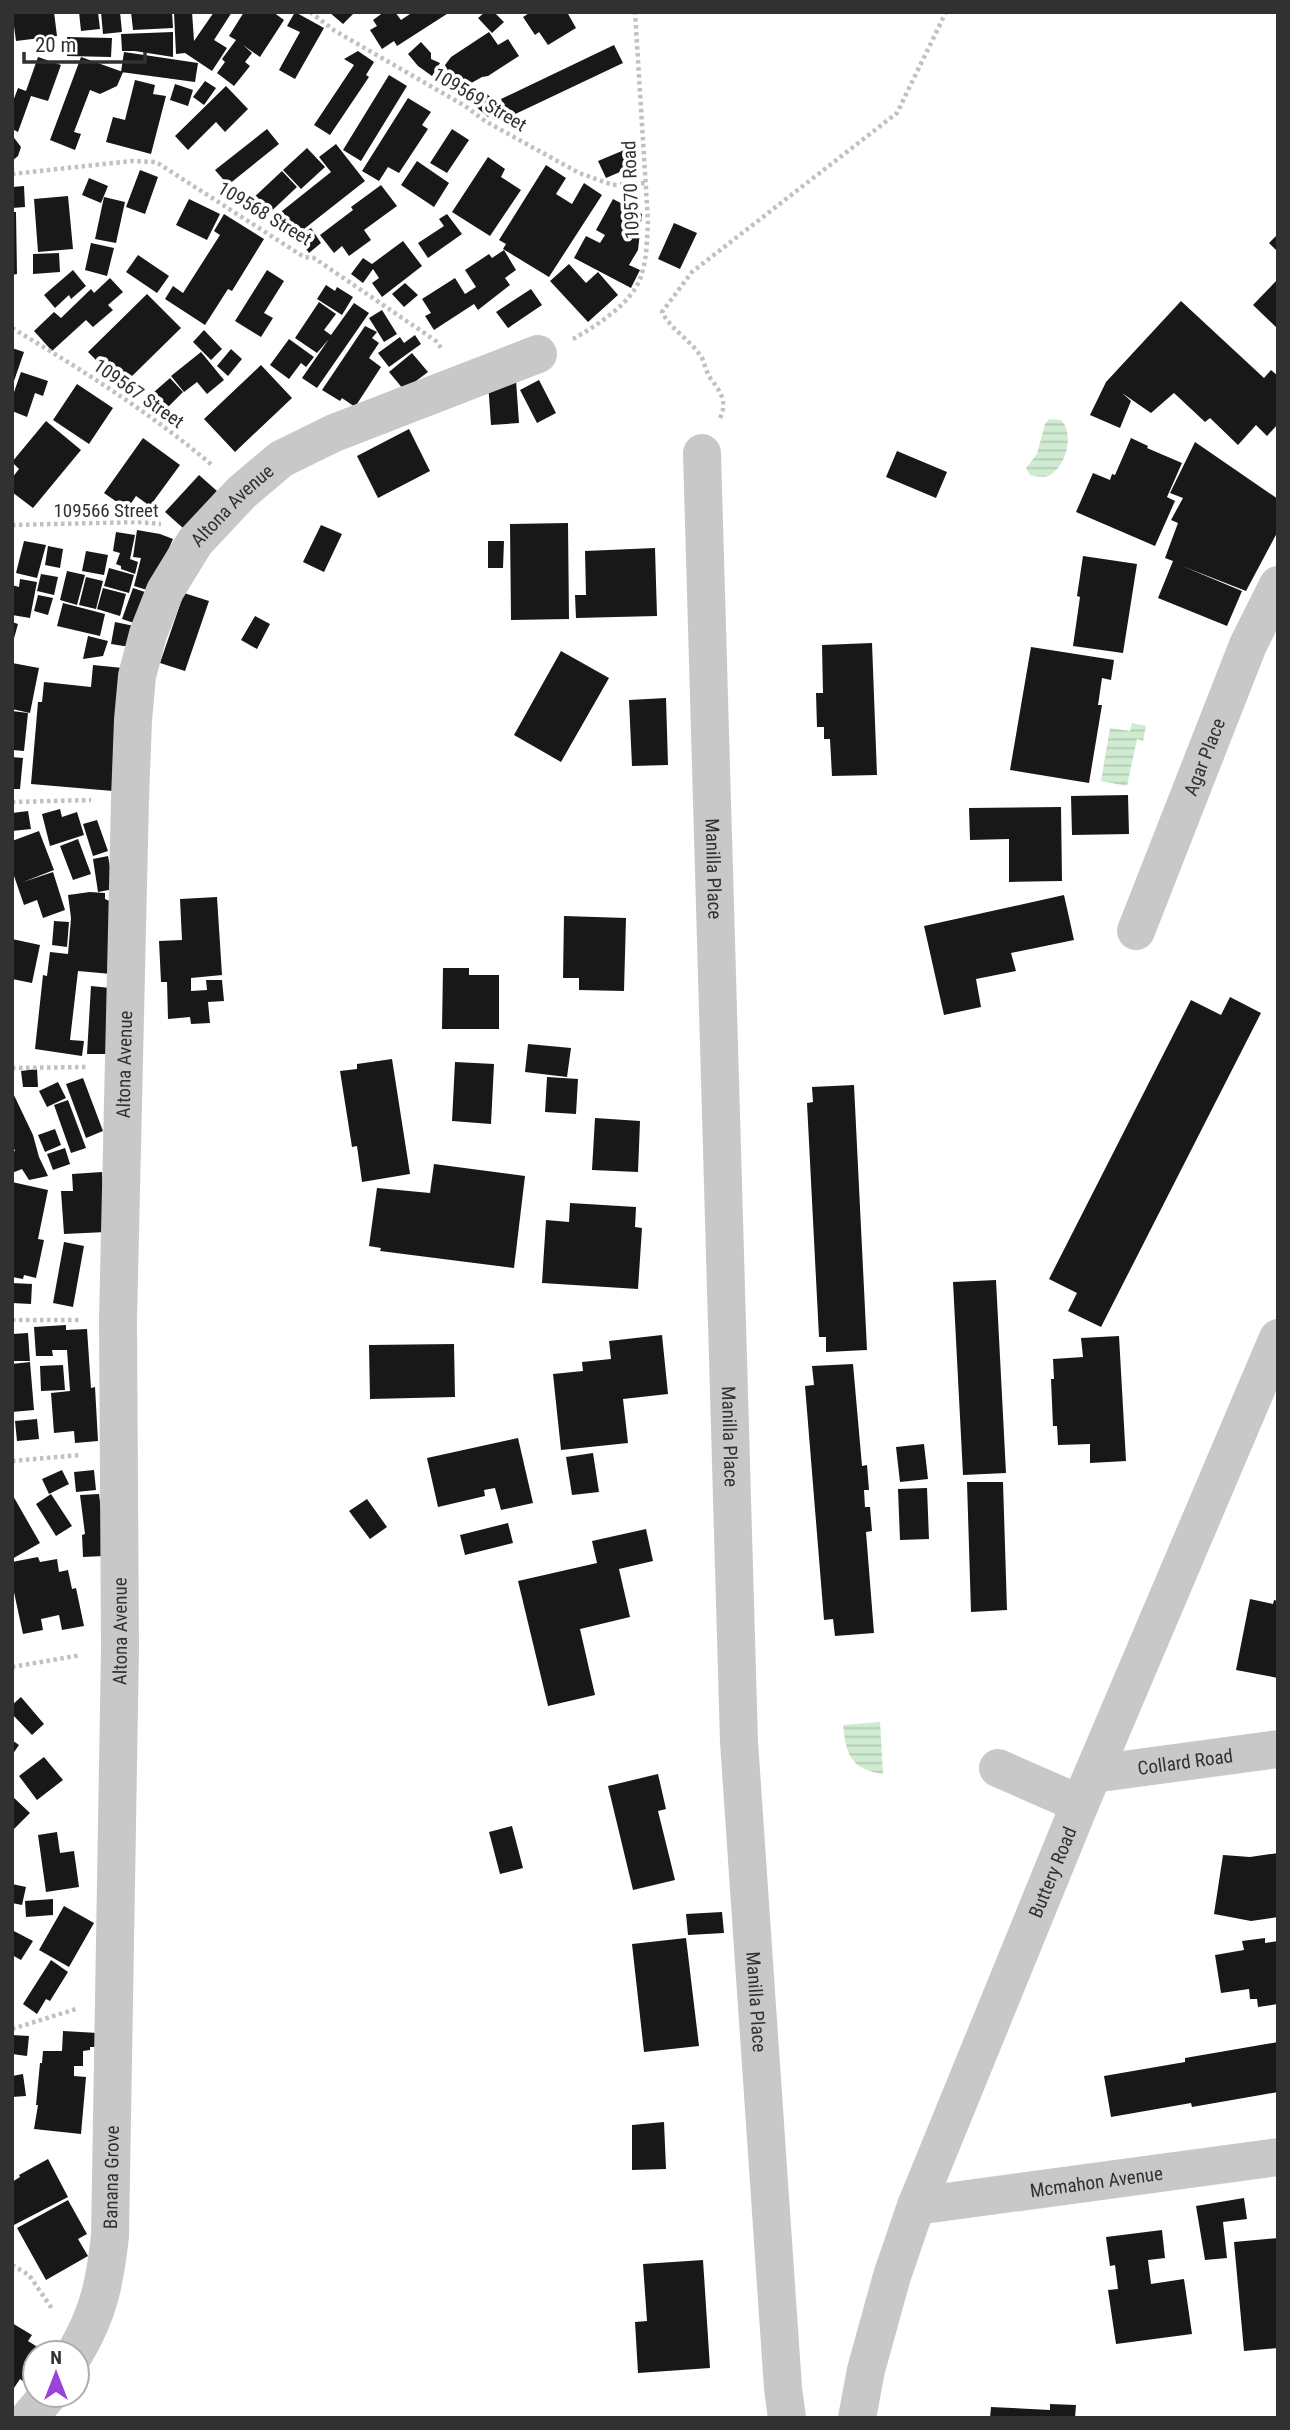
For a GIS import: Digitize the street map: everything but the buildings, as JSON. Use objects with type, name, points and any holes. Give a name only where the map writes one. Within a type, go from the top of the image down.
[{"type":"street","name":"Altona Avenue","points":[[113,1996],[120,1648],[118,1320],[132,720],[142,655],[165,591],[195,542],[243,492],[281,459],[334,433],[538,354]]},
{"type":"street","name":"Manilla Place","points":[[702,453],[739,1742],[787,2418]]},
{"type":"street","name":"Agar Place","points":[[1136,931],[1248,645],[1278,584]]},
{"type":"street","name":"Buttery Road","points":[[857,2418],[866,2370],[892,2276],[916,2206],[1087,1789],[1278,1339]]},
{"type":"street","name":"Collard Road","points":[[1087,1789],[1278,1749]]},
{"type":"street","points":[[998,1768],[1087,1789]]},
{"type":"street","name":"Banana Grove","points":[[82,2339],[97,2309],[106,2279],[110,2236],[113,1996]]},
{"type":"street","name":"Mcmahon Avenue","points":[[916,2206],[1278,2157]]},
{"type":"path","name":"109569 Street","points":[[310,12],[335,31],[465,106],[485,121],[579,173],[613,185],[645,183]]},
{"type":"path","name":"109570 Road","points":[[538,354],[575,338],[611,315],[641,278],[648,221],[635,12]]},
{"type":"path","points":[[702,453],[724,410],[722,396],[702,358],[679,331],[667,323],[662,312],[692,272],[897,113],[946,12]]},
{"type":"path","name":"109568 Street","points":[[12,174],[132,160],[156,162],[304,257],[314,258],[436,341],[441,345],[456,387]]},
{"type":"path","name":"109567 Street","points":[[12,328],[81,369],[177,435],[243,492]]},
{"type":"path","name":"109566 Street","points":[[12,525],[138,522],[170,524],[195,542]]},
{"type":"path","points":[[12,802],[130,799]]},
{"type":"path","points":[[12,1068],[125,1066]]},
{"type":"path","points":[[12,1320],[118,1320]]},
{"type":"path","points":[[12,1461],[120,1451]]},
{"type":"path","points":[[12,1667],[120,1648]]},
{"type":"path","points":[[12,2029],[113,1996]]},
{"type":"path","points":[[12,2265],[29,2275],[40,2288],[69,2339]]},
{"type":"shaded area","points":[[1049,419],[1061,420],[1065,426],[1068,442],[1064,458],[1060,466],[1046,477],[1030,475],[1026,468],[1037,454],[1045,424]]},
{"type":"shaded area","points":[[1132,723],[1146,726],[1143,741],[1137,739],[1127,786],[1101,781],[1110,728],[1130,731]]},
{"type":"shaded area","points":[[880,1722],[883,1774],[863,1768],[852,1758],[848,1752],[843,1725]]}]
